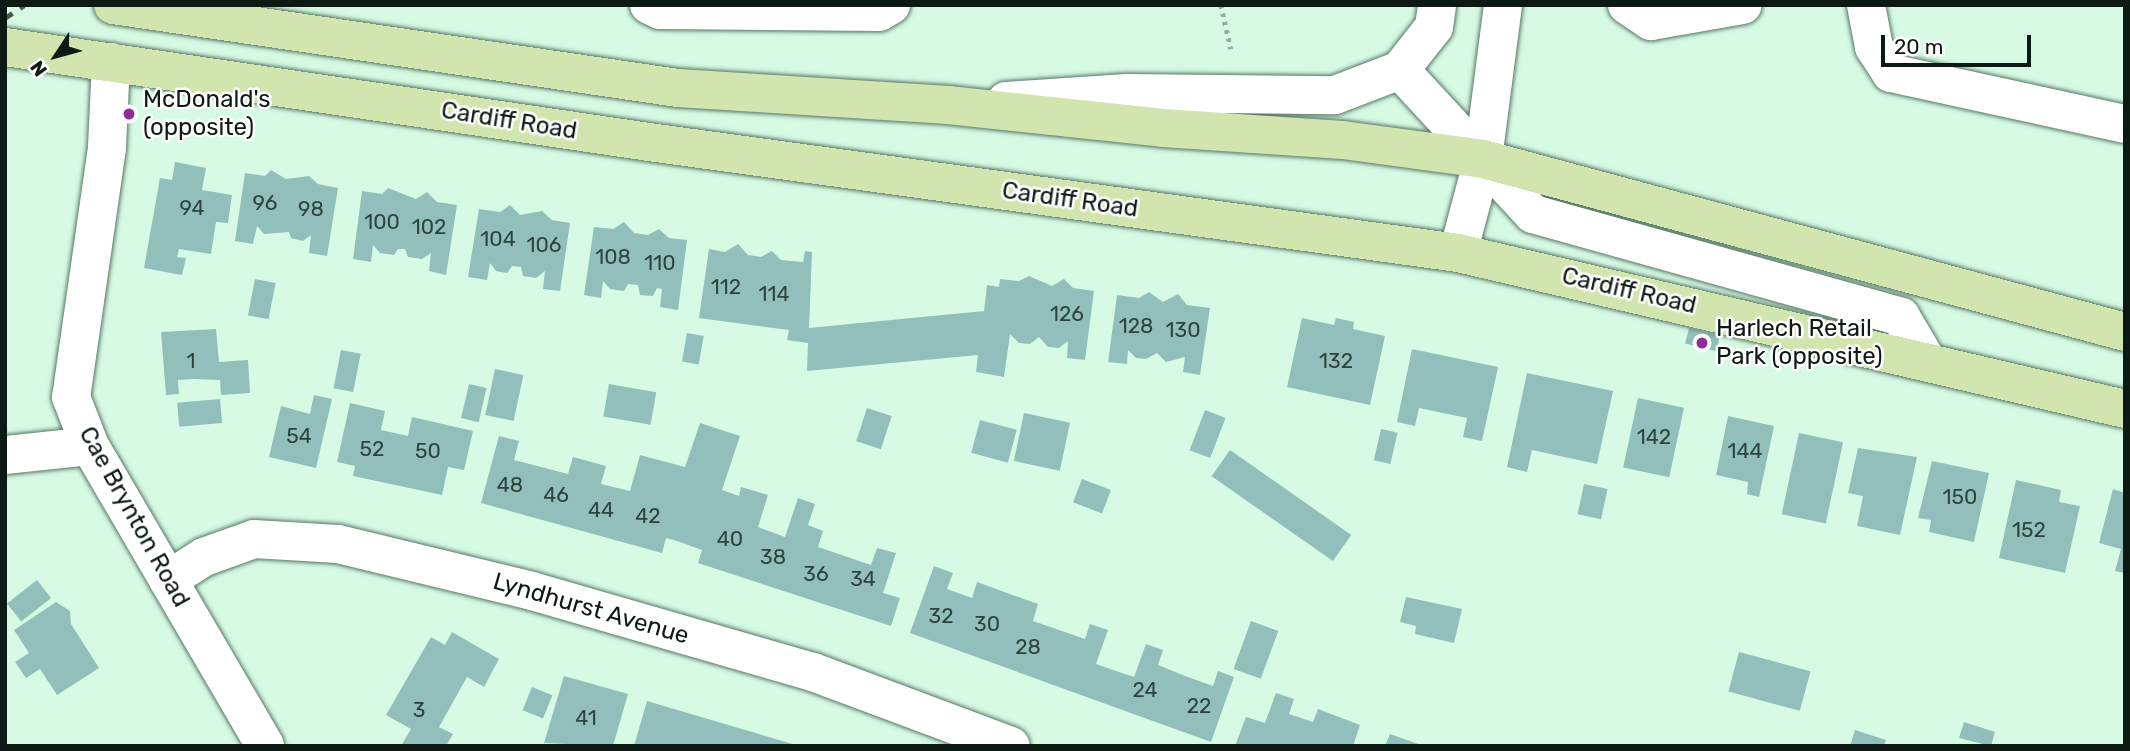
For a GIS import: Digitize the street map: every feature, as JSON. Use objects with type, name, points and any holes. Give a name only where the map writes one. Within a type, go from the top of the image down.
[{"type":"main road","points":[[116,6],[678,88],[948,105],[1163,128],[1343,140],[1483,159],[2125,332]]},
{"type":"main road","name":"Cardiff Road","points":[[5,47],[649,142],[1458,253],[2125,408]]},
{"type":"street","points":[[649,5],[660,10],[879,12],[891,5]]},
{"type":"street","points":[[948,105],[1127,93],[1335,95],[1400,70],[1434,27],[1437,5]]},
{"type":"street","points":[[1458,253],[1483,159],[1503,5]]},
{"type":"street","points":[[1627,5],[1651,21],[1743,5]]},
{"type":"street","points":[[1866,5],[1874,47],[1891,73],[2125,124]]},
{"type":"street","name":"Cae Brynton Road","points":[[111,62],[107,148],[71,397],[90,446],[265,746]]},
{"type":"street","points":[[1400,70],[1533,214],[1901,317],[1927,361]]},
{"type":"street","points":[[5,455],[90,446]]},
{"type":"street","name":"Lyndhurst Avenue","points":[[169,580],[204,557],[254,539],[338,544],[532,591],[813,672],[1011,746]]},
{"type":"building","points":[[175,162],[206,168],[202,190],[232,195],[228,223],[216,222],[211,254],[179,249],[177,257],[186,258],[182,275],[144,268],[160,178],[172,180]]},
{"type":"building","points":[[271,170],[286,179],[309,176],[318,184],[338,188],[327,256],[309,253],[311,235],[303,241],[291,238],[289,232],[264,234],[257,226],[253,244],[235,241],[245,173],[265,176]]},
{"type":"building","points":[[388,188],[416,199],[427,192],[437,202],[457,205],[446,275],[429,271],[431,253],[422,259],[408,257],[405,249],[398,249],[394,255],[380,253],[373,245],[371,262],[353,259],[362,191],[382,194]]},
{"type":"building","points":[[510,205],[520,215],[542,211],[552,220],[570,223],[560,291],[543,289],[545,271],[536,278],[523,276],[521,267],[512,266],[507,273],[496,271],[490,263],[487,280],[468,277],[479,209],[500,212]]},
{"type":"building","points":[[624,222],[634,233],[648,235],[659,229],[669,238],[687,240],[678,310],[660,307],[662,289],[657,288],[653,296],[640,295],[638,285],[628,284],[624,291],[610,289],[603,281],[601,298],[584,295],[594,227],[613,229]]},
{"type":"building","points":[[738,244],[748,255],[761,257],[772,251],[781,260],[803,262],[805,251],[812,252],[809,328],[984,311],[987,285],[999,287],[1000,279],[1019,281],[1029,276],[1052,286],[1064,279],[1073,288],[1094,291],[1085,360],[1067,358],[1068,341],[1059,348],[1048,347],[1039,337],[1030,344],[1019,343],[1010,334],[1004,377],[976,372],[978,355],[807,371],[808,343],[787,340],[789,330],[699,318],[709,249],[725,252]]},
{"type":"building","points":[[255,279],[276,283],[269,319],[248,315]]},
{"type":"building","points":[[1149,292],[1163,302],[1178,294],[1187,305],[1210,308],[1200,375],[1183,372],[1185,357],[1166,362],[1157,353],[1146,359],[1136,358],[1128,350],[1127,364],[1108,362],[1117,295],[1139,298]]},
{"type":"building","points":[[1302,318],[1334,325],[1336,318],[1354,322],[1353,329],[1385,336],[1370,405],[1287,387]]},
{"type":"building","points":[[1689,328],[1720,336],[1716,351],[1685,344]]},
{"type":"building","points":[[216,329],[219,362],[248,360],[250,393],[221,395],[220,380],[194,379],[178,380],[179,394],[166,395],[161,332]]},
{"type":"building","points":[[687,333],[704,336],[699,365],[682,362]]},
{"type":"building","points":[[1412,349],[1498,367],[1482,441],[1463,437],[1467,418],[1419,408],[1415,426],[1397,422]]},
{"type":"building","points":[[341,350],[361,354],[353,392],[334,388]]},
{"type":"building","points":[[495,369],[523,375],[514,421],[485,415]]},
{"type":"building","points":[[1527,373],[1613,391],[1597,464],[1532,450],[1527,472],[1507,467]]},
{"type":"building","points":[[469,384],[487,388],[479,422],[461,418]]},
{"type":"building","points":[[609,384],[656,392],[651,425],[603,416]]},
{"type":"building","points":[[314,395],[332,399],[316,468],[269,457],[281,406],[310,414]]},
{"type":"building","points":[[1638,398],[1684,408],[1669,477],[1623,467]]},
{"type":"building","points":[[220,399],[222,423],[179,427],[177,403]]},
{"type":"building","points":[[350,403],[385,411],[381,430],[408,436],[412,417],[473,431],[464,470],[448,467],[442,495],[353,476],[355,466],[337,462]]},
{"type":"building","points":[[867,408],[892,416],[881,449],[856,441]]},
{"type":"building","points":[[1205,410],[1226,418],[1210,458],[1190,450]]},
{"type":"building","points":[[1024,413],[1070,423],[1060,471],[1014,461]]},
{"type":"building","points":[[1728,416],[1774,426],[1759,497],[1747,494],[1748,482],[1716,475]]},
{"type":"building","points":[[980,420],[1017,430],[1008,463],[971,453]]},
{"type":"building","points":[[700,423],[740,436],[722,490],[739,496],[741,487],[768,495],[758,527],[785,537],[798,498],[815,504],[808,525],[823,531],[818,547],[871,565],[877,548],[896,553],[883,593],[900,598],[891,626],[698,563],[702,550],[680,542],[666,538],[662,553],[481,503],[499,436],[519,441],[514,460],[568,474],[573,457],[606,466],[601,484],[630,491],[640,455],[685,467]]},
{"type":"building","points":[[1381,429],[1398,433],[1390,464],[1374,460]]},
{"type":"building","points":[[1799,433],[1843,442],[1826,524],[1782,514]]},
{"type":"building","points":[[1858,448],[1917,457],[1900,535],[1857,526],[1863,496],[1848,493]]},
{"type":"building","points":[[1230,450],[1351,535],[1333,561],[1212,476]]},
{"type":"building","points":[[1932,461],[1989,473],[1974,542],[1929,532],[1931,520],[1918,518]]},
{"type":"building","points":[[1082,479],[1111,490],[1102,513],[1073,502]]},
{"type":"building","points":[[2016,480],[2061,490],[2059,502],[2080,506],[2065,573],[1999,558]]},
{"type":"building","points":[[1584,484],[1607,489],[1601,519],[1578,514]]},
{"type":"building","points":[[2113,489],[2125,493],[2125,573],[2115,571],[2121,549],[2099,543]]},
{"type":"building","points":[[934,566],[953,573],[947,589],[972,598],[977,582],[1038,604],[1033,621],[1085,639],[1090,624],[1108,630],[1096,664],[1134,677],[1146,644],[1163,650],[1158,665],[1185,676],[1213,686],[1218,671],[1234,677],[1211,742],[910,633]]},
{"type":"building","points":[[37,580],[51,598],[21,622],[7,603]]},
{"type":"building","points":[[1406,597],[1462,609],[1454,643],[1415,634],[1416,626],[1400,622]]},
{"type":"building","points":[[56,602],[70,611],[71,624],[99,668],[57,695],[40,669],[26,678],[15,662],[29,653],[14,630]]},
{"type":"building","points":[[1251,621],[1278,631],[1261,679],[1234,669]]},
{"type":"building","points":[[452,632],[499,659],[484,687],[467,677],[439,727],[453,734],[446,746],[401,746],[411,729],[386,715],[431,637],[445,645]]},
{"type":"building","points":[[1739,652],[1810,671],[1800,711],[1728,692]]},
{"type":"building","points":[[564,676],[628,694],[613,746],[544,743]]},
{"type":"building","points":[[532,687],[552,695],[543,718],[523,710]]},
{"type":"building","points":[[1276,693],[1294,699],[1289,714],[1313,722],[1318,709],[1360,725],[1353,746],[1235,746],[1246,717],[1265,723]]},
{"type":"building","points":[[647,701],[796,745],[796,746],[634,746]]},
{"type":"building","points":[[1964,722],[1995,732],[1991,746],[1959,738]]},
{"type":"building","points":[[1855,730],[1886,740],[1884,746],[1850,746]]},
{"type":"building","points":[[1390,734],[1421,745],[1421,746],[1385,746]]},
{"type":"railway","points":[[5,18],[24,5]]},
{"type":"place","name":"McDonald's (opposite)","points":[[129,114]]},
{"type":"place","name":"Harlech Retail Park (opposite)","points":[[1702,343]]}]
